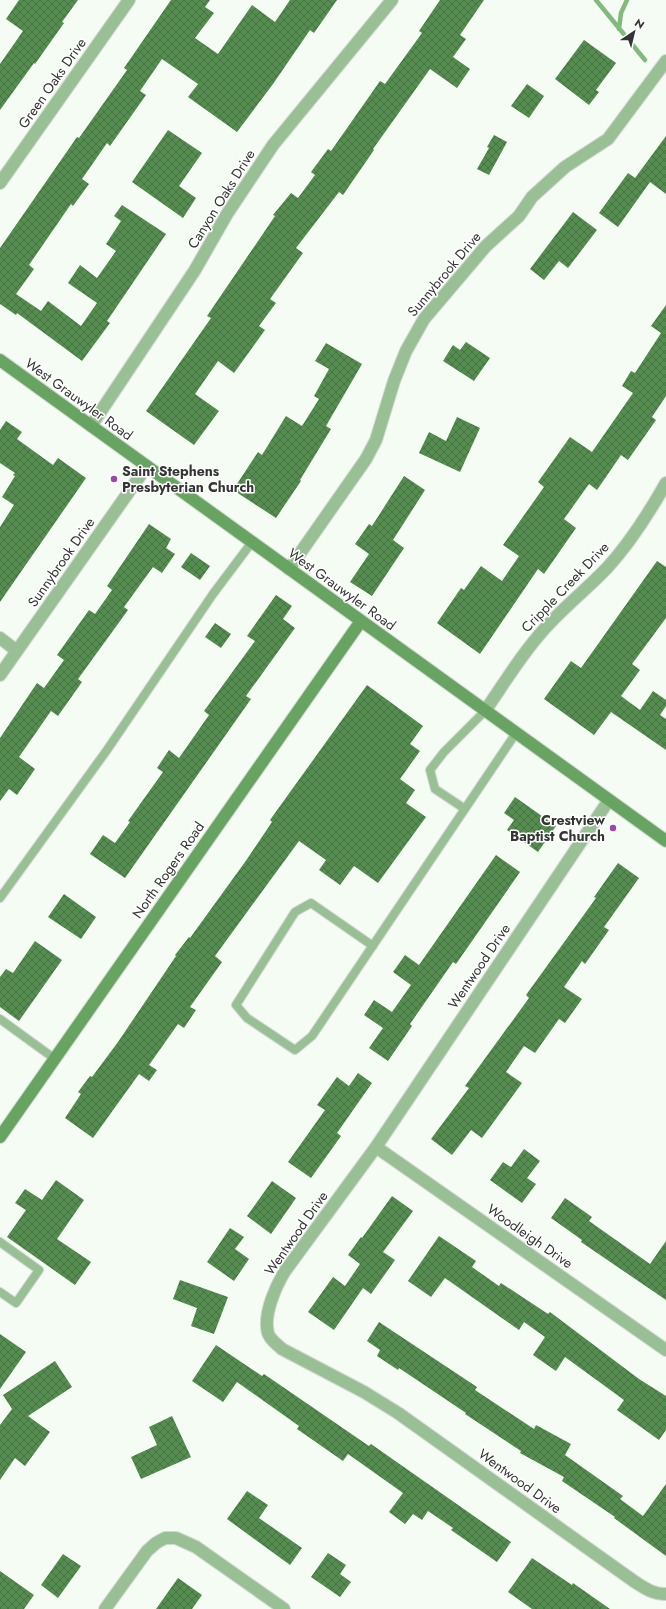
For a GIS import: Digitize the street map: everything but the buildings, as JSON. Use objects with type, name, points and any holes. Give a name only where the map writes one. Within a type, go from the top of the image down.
[{"type":"main road","name":"West Grauwyler Road","points":[[0,360],[666,841]]},
{"type":"main road","name":"North Rogers Road","points":[[0,1137],[361,621]]},
{"type":"street","name":"Green Oaks Drive","points":[[0,183],[129,0]]},
{"type":"street","name":"Canyon Oaks Drive","points":[[91,426],[195,270],[227,214],[273,146],[392,0]]},
{"type":"street","name":"Sunnybrook Drive","points":[[288,569],[350,484],[366,459],[376,440],[394,381],[406,351],[424,319],[486,246],[519,216],[532,197],[565,167],[608,139],[666,61]]},
{"type":"street","name":"Sunnybrook Drive","points":[[0,675],[147,466]]},
{"type":"street","name":"Cripple Creek Drive","points":[[485,711],[540,633],[618,555],[641,524],[666,483]]},
{"type":"street","points":[[0,638],[17,651]]},
{"type":"street","name":"Wentwood Drive","points":[[609,800],[376,1147],[285,1271],[276,1286],[269,1309],[267,1323],[268,1333],[272,1341],[287,1352],[364,1392],[398,1412],[636,1582],[654,1593],[660,1595],[666,1594]]},
{"type":"street","name":"Woodleigh Drive","points":[[376,1147],[666,1350]]},
{"type":"street","points":[[105,1609],[147,1551],[156,1543],[165,1538],[176,1538],[196,1547],[278,1607]]},
{"type":"lane","points":[[0,898],[107,750],[213,594],[252,542]]},
{"type":"lane","points":[[465,809],[435,789],[430,770],[444,752],[485,711]]},
{"type":"lane","points":[[373,946],[310,903],[295,912],[236,1005],[247,1018],[295,1050],[312,1036],[373,946],[516,733]]},
{"type":"lane","points":[[0,1019],[55,1059]]},
{"type":"lane","points":[[0,1242],[39,1270],[16,1303],[0,1292]]},
{"type":"waterway","points":[[596,0],[645,60]]},
{"type":"waterway","points":[[619,29],[621,13],[627,0]]},
{"type":"place","name":"Saint Stephens Presbyterian Church","points":[[114,479]]},
{"type":"place","name":"Crestview Baptist Church","points":[[613,828]]}]
